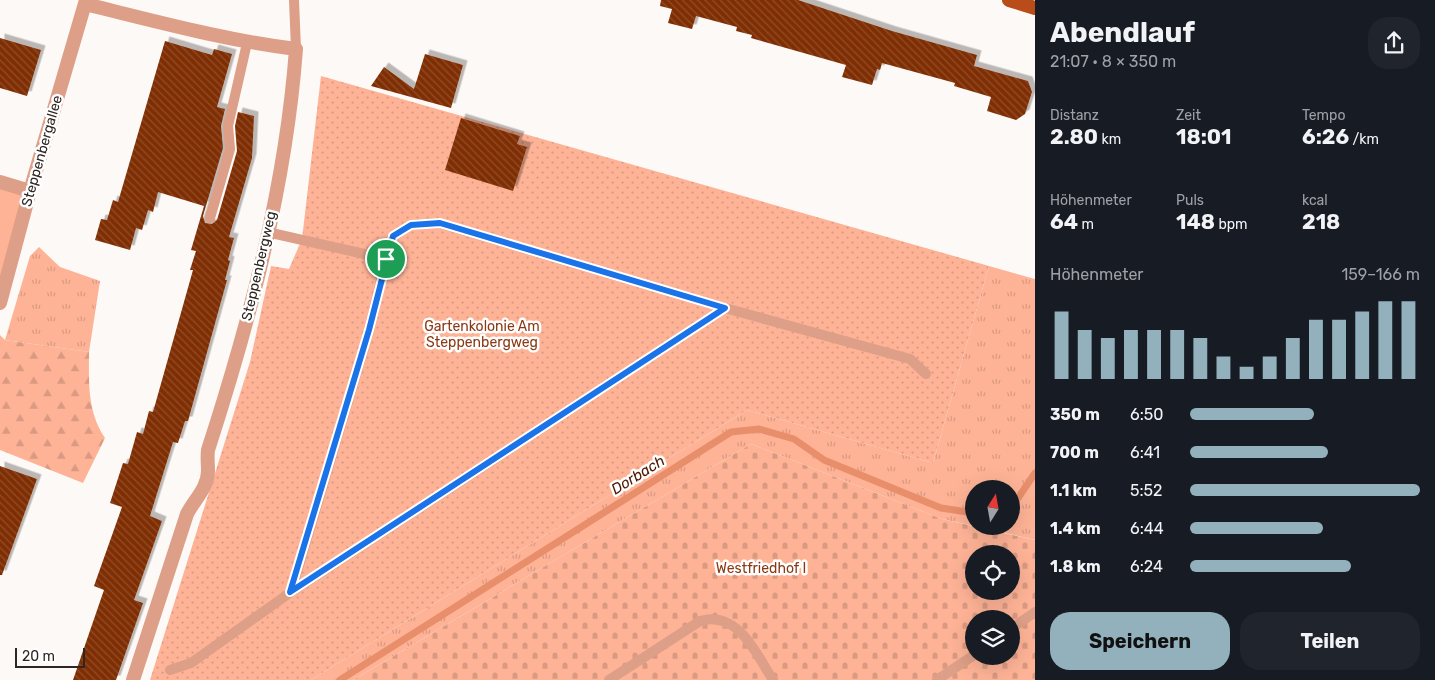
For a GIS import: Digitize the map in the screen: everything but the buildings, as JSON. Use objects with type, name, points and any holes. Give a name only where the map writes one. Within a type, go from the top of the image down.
[{"type":"main road","points":[[1009,0],[1035,8]]},
{"type":"street","points":[[85,2],[162,24],[247,43],[296,49]]},
{"type":"street","name":"Steppenbergallee","points":[[0,304],[30,191],[85,2]]},
{"type":"street","name":"Steppenbergweg","points":[[133,680],[187,514],[201,496],[208,471],[206,460],[208,450],[236,365],[268,232],[291,111],[296,49]]},
{"type":"street","points":[[0,182],[30,191]]},
{"type":"lane","points":[[294,0],[296,49]]},
{"type":"lane","points":[[210,218],[230,149],[228,126],[247,43]]},
{"type":"lane","points":[[290,592],[369,330],[393,236],[411,225],[440,223],[725,308],[910,359],[926,374]]},
{"type":"lane","points":[[268,232],[386,259]]},
{"type":"lane","points":[[170,670],[191,663],[290,592],[725,308]]},
{"type":"lane","points":[[1020,623],[1035,612]]},
{"type":"lane","points":[[609,680],[700,621],[710,618],[733,625],[743,633],[773,680]]},
{"type":"lane","points":[[937,680],[965,661]]},
{"type":"green space","name":"Gartenkolonie Am Steppenbergweg","points":[[321,76],[989,266],[933,463],[747,410],[311,680],[150,680],[250,362],[271,266],[289,269],[302,239]]},
{"type":"green space","points":[[0,182],[30,191],[0,303]]},
{"type":"green space","points":[[39,247],[60,267],[100,281],[89,352],[5,340],[30,256]]},
{"type":"green space","points":[[989,266],[1035,279],[1035,540],[1014,535],[1020,535],[1020,480],[965,480],[965,524],[942,519],[751,444],[353,680],[311,680],[747,410],[933,463]]},
{"type":"green space","points":[[0,335],[5,340],[89,352],[89,386],[92,407],[99,428],[105,438],[83,483],[0,450]]},
{"type":"green space","name":"Westfriedhof I","points":[[751,444],[942,519],[965,524],[965,535],[1013,535],[1035,540],[1035,680],[353,680]]},
{"type":"waterway","name":"Dorbach","points":[[340,680],[731,432],[759,429],[794,439],[824,460],[941,508],[965,512]]},
{"type":"waterway","name":"Dorbach","points":[[1020,495],[1035,473]]},
{"type":"route","points":[[440,223],[725,308],[290,592],[369,330],[386,259],[393,236],[411,225],[440,223]]}]
